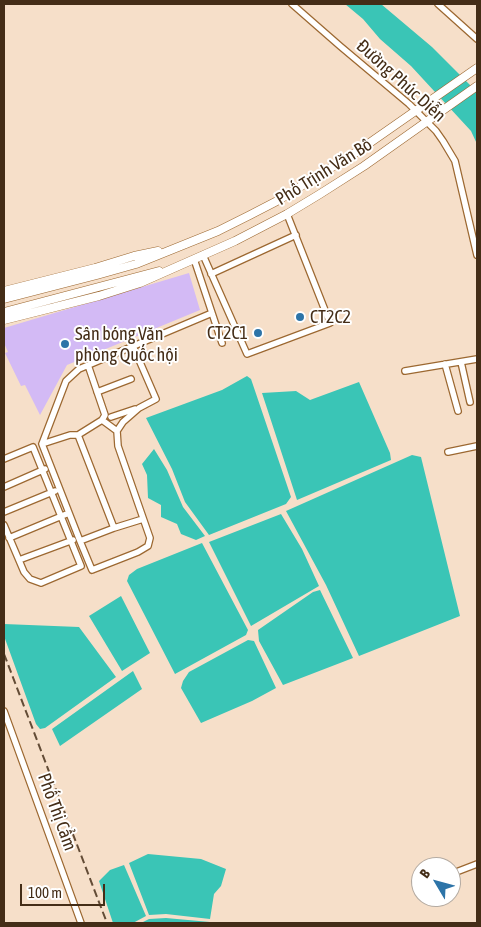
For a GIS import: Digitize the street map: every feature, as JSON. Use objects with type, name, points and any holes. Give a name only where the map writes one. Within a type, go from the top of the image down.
[{"type":"main road","name":"Phố Trịnh Văn Bô","points":[[4,300],[136,264],[218,231],[277,201],[358,151],[477,68]]},
{"type":"main road","name":"Phố Trịnh Văn Bô","points":[[4,320],[140,283],[226,245],[287,214],[320,194],[364,166],[477,86]]},
{"type":"main road","name":"Phố Trịnh Văn Bô","points":[[4,291],[134,256],[182,246]]},
{"type":"main road","name":"Phố Trịnh Văn Bô","points":[[4,312],[176,266]]},
{"type":"street","name":"Đường Phúc Diễn","points":[[292,4],[416,110],[444,142],[455,161],[477,255]]},
{"type":"street","points":[[438,4],[477,39]]},
{"type":"street","points":[[203,255],[247,354],[330,323],[287,214]]},
{"type":"street","points":[[211,274],[296,235]]},
{"type":"street","points":[[194,259],[222,343]]},
{"type":"street","points":[[88,365],[106,417],[117,431],[118,446],[150,538],[148,546],[138,552],[92,570],[42,444],[66,381],[79,369],[88,365],[212,313]]},
{"type":"street","points":[[42,444],[70,435],[78,435],[106,417],[139,408],[156,399],[134,346]]},
{"type":"street","points":[[404,371],[477,359]]},
{"type":"street","points":[[461,362],[470,402]]},
{"type":"street","points":[[445,364],[458,411]]},
{"type":"street","points":[[98,392],[131,379]]},
{"type":"street","points":[[117,431],[123,422],[139,408]]},
{"type":"street","points":[[106,417],[123,422]]},
{"type":"street","points":[[78,435],[114,528]]},
{"type":"street","points":[[448,452],[477,446]]},
{"type":"street","points":[[4,459],[33,447],[81,566],[41,583],[30,579],[24,572],[4,525]]},
{"type":"street","points":[[4,487],[51,467]]},
{"type":"street","points":[[4,512],[60,489]]},
{"type":"street","points":[[9,538],[69,513]]},
{"type":"street","points":[[19,560],[71,541],[143,519]]},
{"type":"street","name":"Phố Thị Cẩm","points":[[4,711],[82,923]]},
{"type":"street","points":[[461,870],[477,864]]},
{"type":"shaded area","points":[[189,273],[200,310],[67,365],[40,415],[25,385],[21,386],[5,353],[8,352],[4,343],[4,328]]},
{"type":"water","points":[[345,4],[381,4],[432,47],[477,92],[477,144],[471,131],[411,66],[380,39],[363,19]]},
{"type":"water","points":[[247,376],[251,379],[291,497],[286,504],[209,535],[185,502],[172,469],[146,418],[222,390]]},
{"type":"water","points":[[359,382],[390,453],[391,460],[297,500],[262,393],[296,391],[310,400]]},
{"type":"water","points":[[154,449],[167,470],[183,507],[205,536],[196,540],[181,534],[177,524],[161,517],[161,505],[148,498],[147,475],[142,464]]},
{"type":"water","points":[[412,455],[421,457],[460,616],[359,656],[326,585],[286,511]]},
{"type":"water","points":[[281,514],[302,549],[319,586],[251,626],[209,542]]},
{"type":"water","points":[[202,543],[248,630],[246,635],[175,674],[127,581],[129,575],[137,569]]},
{"type":"water","points":[[320,590],[353,658],[283,685],[259,641],[258,630],[313,592]]},
{"type":"water","points":[[121,596],[150,653],[122,671],[89,616]]},
{"type":"water","points":[[4,624],[79,627],[116,677],[45,728],[40,729],[36,724],[4,636]]},
{"type":"water","points":[[248,640],[254,641],[276,688],[252,701],[201,723],[181,688],[183,681],[189,672]]},
{"type":"water","points":[[133,671],[142,689],[60,746],[52,729]]},
{"type":"water","points":[[148,854],[201,859],[226,869],[221,886],[214,894],[210,919],[166,914],[149,915],[129,863]]},
{"type":"water","points":[[124,865],[146,916],[133,923],[113,923],[99,881],[110,870]]},
{"type":"water","points":[[166,918],[210,922],[141,923],[149,919]]},
{"type":"railway","points":[[4,654],[107,923]]},
{"type":"place","name":"CT2C2","points":[[300,317]]},
{"type":"place","name":"CT2C1","points":[[258,333]]},
{"type":"place","name":"Sân bóng Văn phòng Quốc hội","points":[[65,344]]}]
